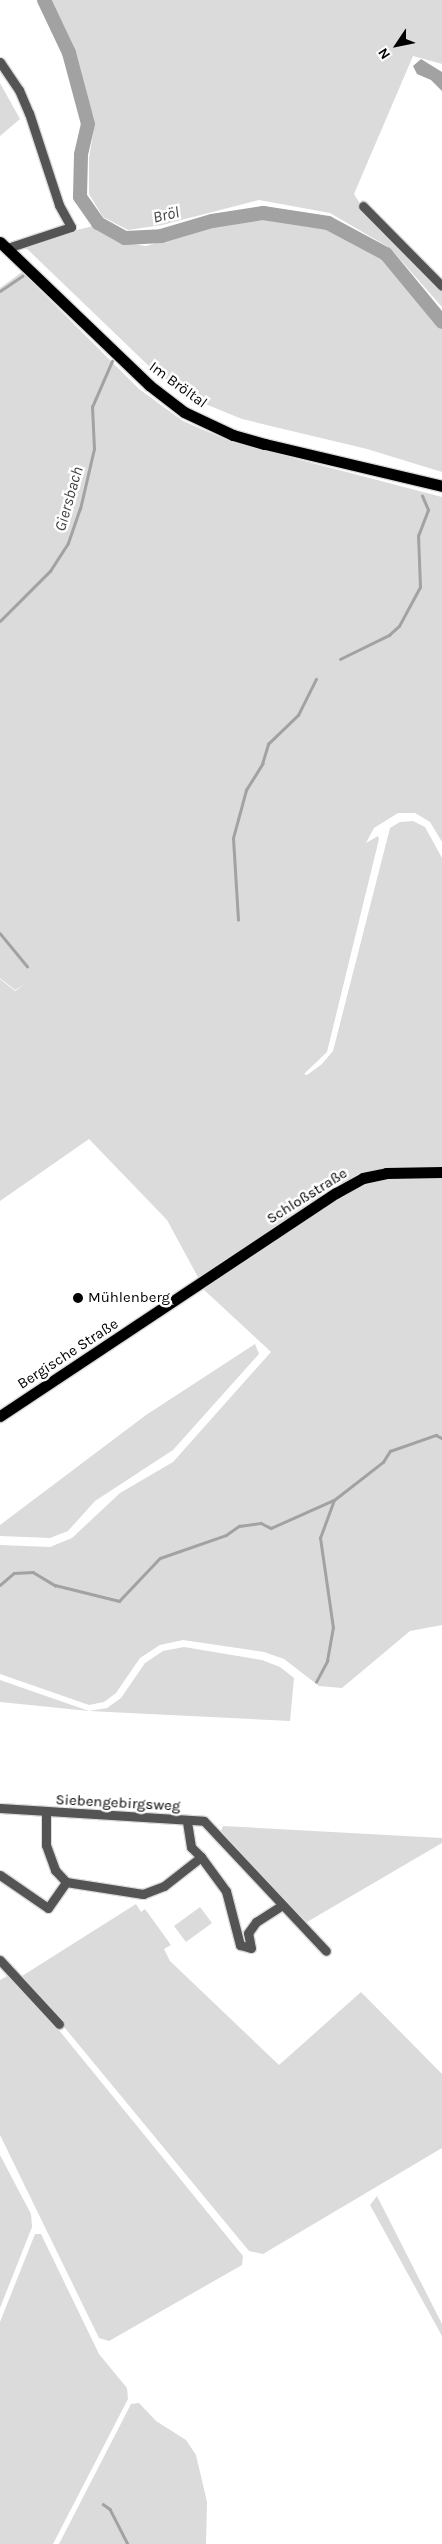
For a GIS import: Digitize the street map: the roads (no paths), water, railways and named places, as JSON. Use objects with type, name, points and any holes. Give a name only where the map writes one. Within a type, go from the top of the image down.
[{"type":"main road","name":"Im Bröltal","points":[[3,245],[148,385],[184,412],[233,435],[442,486]]},
{"type":"main road","name":"Schloßstraße","points":[[202,1284],[336,1193],[363,1178],[386,1173],[442,1172]]},
{"type":"main road","name":"Bergische Straße","points":[[0,1416],[202,1284]]},
{"type":"street","points":[[3,66],[29,113],[59,205],[71,227],[3,245]]},
{"type":"street","points":[[363,206],[442,286]]},
{"type":"street","name":"Siebengebirgsweg","points":[[0,1808],[46,1813],[204,1822],[281,1906],[326,1951]]},
{"type":"street","name":"Siebengebirgsweg","points":[[46,1813],[46,1845],[55,1870],[66,1882]]},
{"type":"street","name":"Siebengebirgsweg","points":[[187,1821],[191,1847],[201,1857],[226,1891],[240,1945],[251,1948],[248,1933],[256,1922],[281,1906]]},
{"type":"street","points":[[0,1875],[48,1908],[66,1882],[143,1894],[164,1886],[201,1857]]},
{"type":"street","points":[[0,1960],[59,2024]]},
{"type":"waterway","name":"Bröl","points":[[44,0],[69,53],[88,124],[81,155],[80,197],[98,223],[125,238],[161,236],[212,221],[263,213],[328,223],[386,254],[442,322]]},
{"type":"waterway","points":[[0,291],[22,276]]},
{"type":"waterway","name":"Giersbach","points":[[0,621],[50,571],[68,543],[80,509],[94,449],[92,407],[112,361]]},
{"type":"waterway","points":[[340,659],[389,635],[399,626],[420,587],[418,536],[428,510],[422,496]]},
{"type":"waterway","points":[[238,920],[233,838],[246,790],[262,764],[268,744],[298,715],[316,679]]},
{"type":"waterway","name":"Giersbach","points":[[0,933],[27,966]]},
{"type":"waterway","points":[[0,1585],[14,1573],[33,1572],[55,1585],[119,1601],[160,1558],[226,1535],[239,1526],[261,1523],[271,1528],[334,1500],[383,1462],[390,1451],[436,1435],[442,1438]]},
{"type":"waterway","points":[[316,1682],[327,1661],[333,1628],[320,1538],[334,1500]]},
{"type":"waterway","points":[[103,2504],[110,2509],[128,2544]]},
{"type":"place","name":"Mühlenberg","points":[[78,1298]]}]
